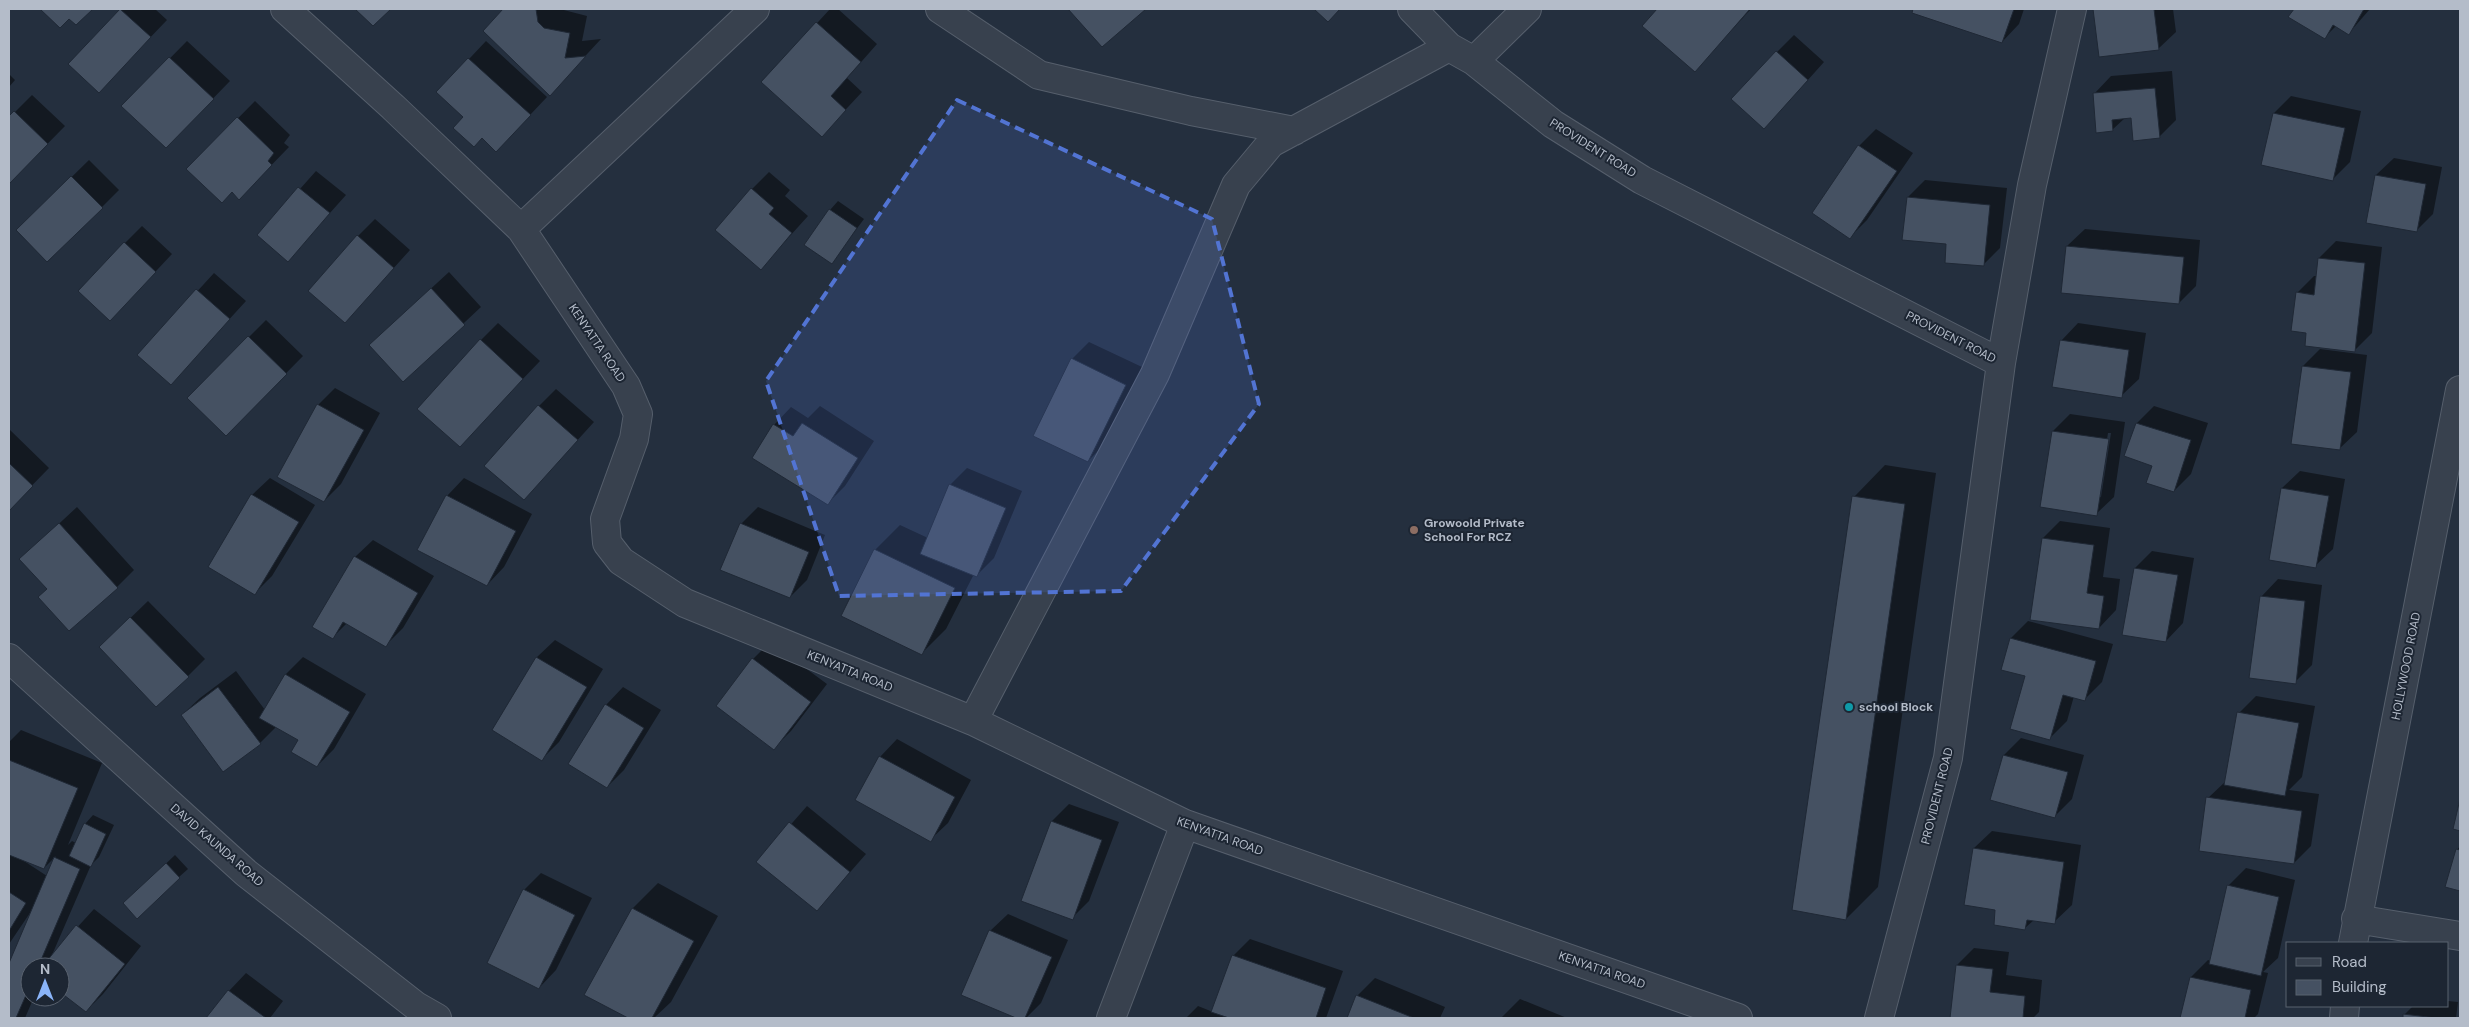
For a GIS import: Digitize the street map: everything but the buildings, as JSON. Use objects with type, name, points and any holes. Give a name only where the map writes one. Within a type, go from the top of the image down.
[{"type":"street","name":"KENYATTA ROAD","points":[[285,9],[393,107],[521,229],[626,386],[638,414],[634,439],[605,519],[607,543],[621,561],[685,603],[972,721],[1185,824],[1738,1018]]},
{"type":"street","points":[[521,229],[755,9]]},
{"type":"street","points":[[940,9],[1039,75],[1107,93],[1294,130]]},
{"type":"street","name":"PROVIDENT ROAD","points":[[1412,9],[1449,47],[1474,61],[1554,124],[1642,180],[2002,363],[1948,758],[1879,1018]]},
{"type":"street","points":[[1474,61],[1526,9]]},
{"type":"street","points":[[2002,363],[2032,185],[2072,9]]},
{"type":"street","points":[[972,721],[1155,374],[1236,185],[1271,143],[1449,47]]},
{"type":"street","name":"HOLLYWOOD ROAD","points":[[2354,931],[2460,390]]},
{"type":"street","name":"DAVID KAUNDA ROAD","points":[[9,658],[246,873],[416,1006],[437,1018]]},
{"type":"street","points":[[1111,1018],[1185,824]]},
{"type":"street","points":[[2354,931],[2460,936]]},
{"type":"highlighted area","points":[[957,100],[1212,219],[1259,404],[1121,591],[839,596],[766,381]]},
{"type":"place","name":"Growoold Private School For RCZ","points":[[1414,530]]},
{"type":"place","name":"school Block","points":[[1849,707]]}]
